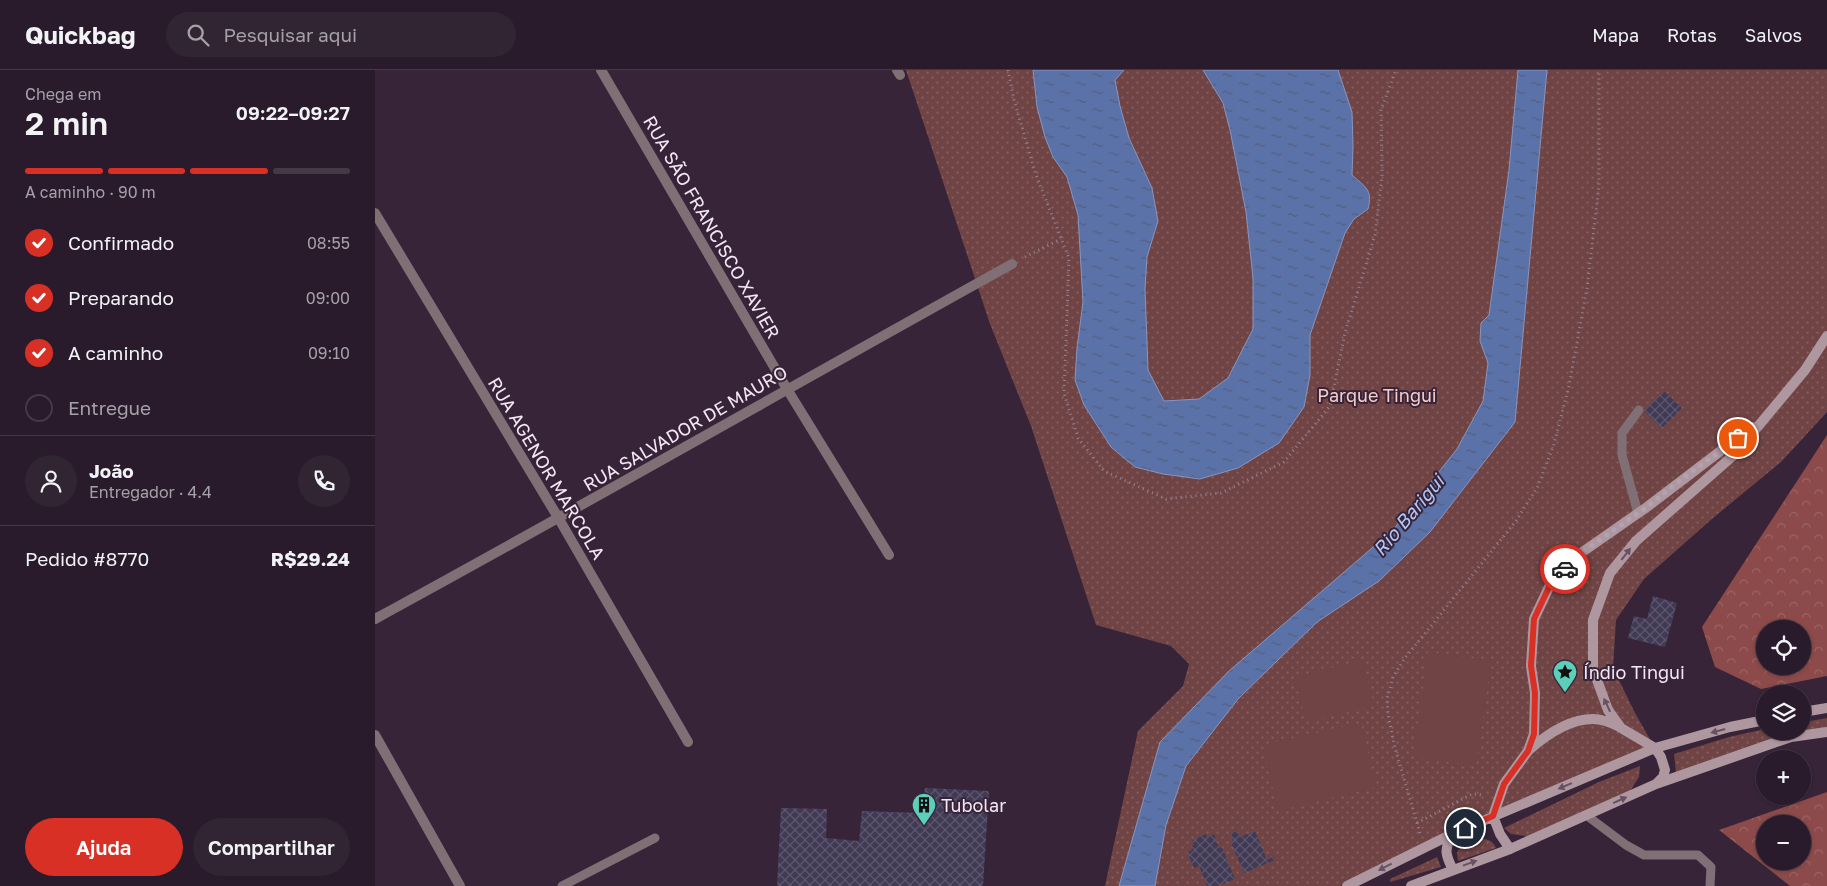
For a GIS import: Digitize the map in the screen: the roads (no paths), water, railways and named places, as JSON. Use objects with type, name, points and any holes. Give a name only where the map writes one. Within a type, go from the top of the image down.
[{"type":"street","name":"RUA SÃO FRANCISCO XAVIER","points":[[601,70],[787,388],[889,555]]},
{"type":"street","name":"RUA AGENOR MARCOLA","points":[[375,213],[559,519],[688,742]]},
{"type":"street","name":"RUA SALVADOR DE MAURO","points":[[375,620],[559,519],[787,388],[1011,264]]},
{"type":"street","points":[[1621,728],[1608,710],[1593,669],[1593,620],[1611,573],[1636,541],[1735,454],[1805,370],[1827,336]]},
{"type":"street","points":[[1528,751],[1534,734],[1535,712],[1531,666],[1534,619],[1550,585],[1581,553],[1638,513],[1767,416]]},
{"type":"street","points":[[1811,711],[1827,708]]},
{"type":"street","points":[[1510,848],[1493,816],[1504,784],[1528,751],[1555,731],[1577,722],[1594,719],[1608,722],[1621,728],[1655,748],[1665,770],[1663,777],[1656,784]]},
{"type":"street","points":[[1347,886],[1451,834],[1655,748],[1756,722]]},
{"type":"street","points":[[1811,733],[1827,732]]},
{"type":"street","points":[[375,735],[460,886]]},
{"type":"street","points":[[1411,886],[1510,848],[1656,784],[1777,740]]},
{"type":"street","points":[[1451,834],[1445,847],[1447,858],[1453,870]]},
{"type":"lane","points":[[1638,513],[1622,455],[1622,433],[1639,410]]},
{"type":"lane","points":[[1586,815],[1626,845],[1644,855],[1697,854],[1711,867],[1710,886]]},
{"type":"lane","points":[[562,886],[655,838]]},
{"type":"water","points":[[1033,70],[1124,70],[1115,80],[1120,106],[1129,138],[1152,188],[1158,221],[1147,257],[1145,289],[1148,370],[1164,401],[1199,399],[1228,378],[1253,329],[1253,278],[1246,212],[1223,103],[1203,70],[1338,70],[1352,112],[1352,175],[1369,193],[1368,209],[1354,219],[1345,233],[1310,335],[1310,375],[1304,407],[1279,443],[1238,468],[1200,479],[1163,474],[1135,467],[1111,447],[1084,405],[1075,380],[1083,302],[1078,215],[1067,177],[1053,157],[1045,137],[1037,107]]},
{"type":"water","name":"Rio Barigui","points":[[1518,70],[1547,70],[1515,422],[1430,532],[1379,581],[1317,622],[1238,699],[1186,766],[1166,825],[1155,886],[1119,886],[1160,742],[1229,671],[1393,530],[1457,449],[1483,401],[1488,363],[1480,341],[1481,323],[1489,315],[1509,170]]},
{"type":"place","name":"Índio Tingui","points":[[1565,693]]},
{"type":"place","name":"Tubolar","points":[[924,826]]},
{"type":"park label","name":"Parque Tingui","points":[[1377,395]]}]
